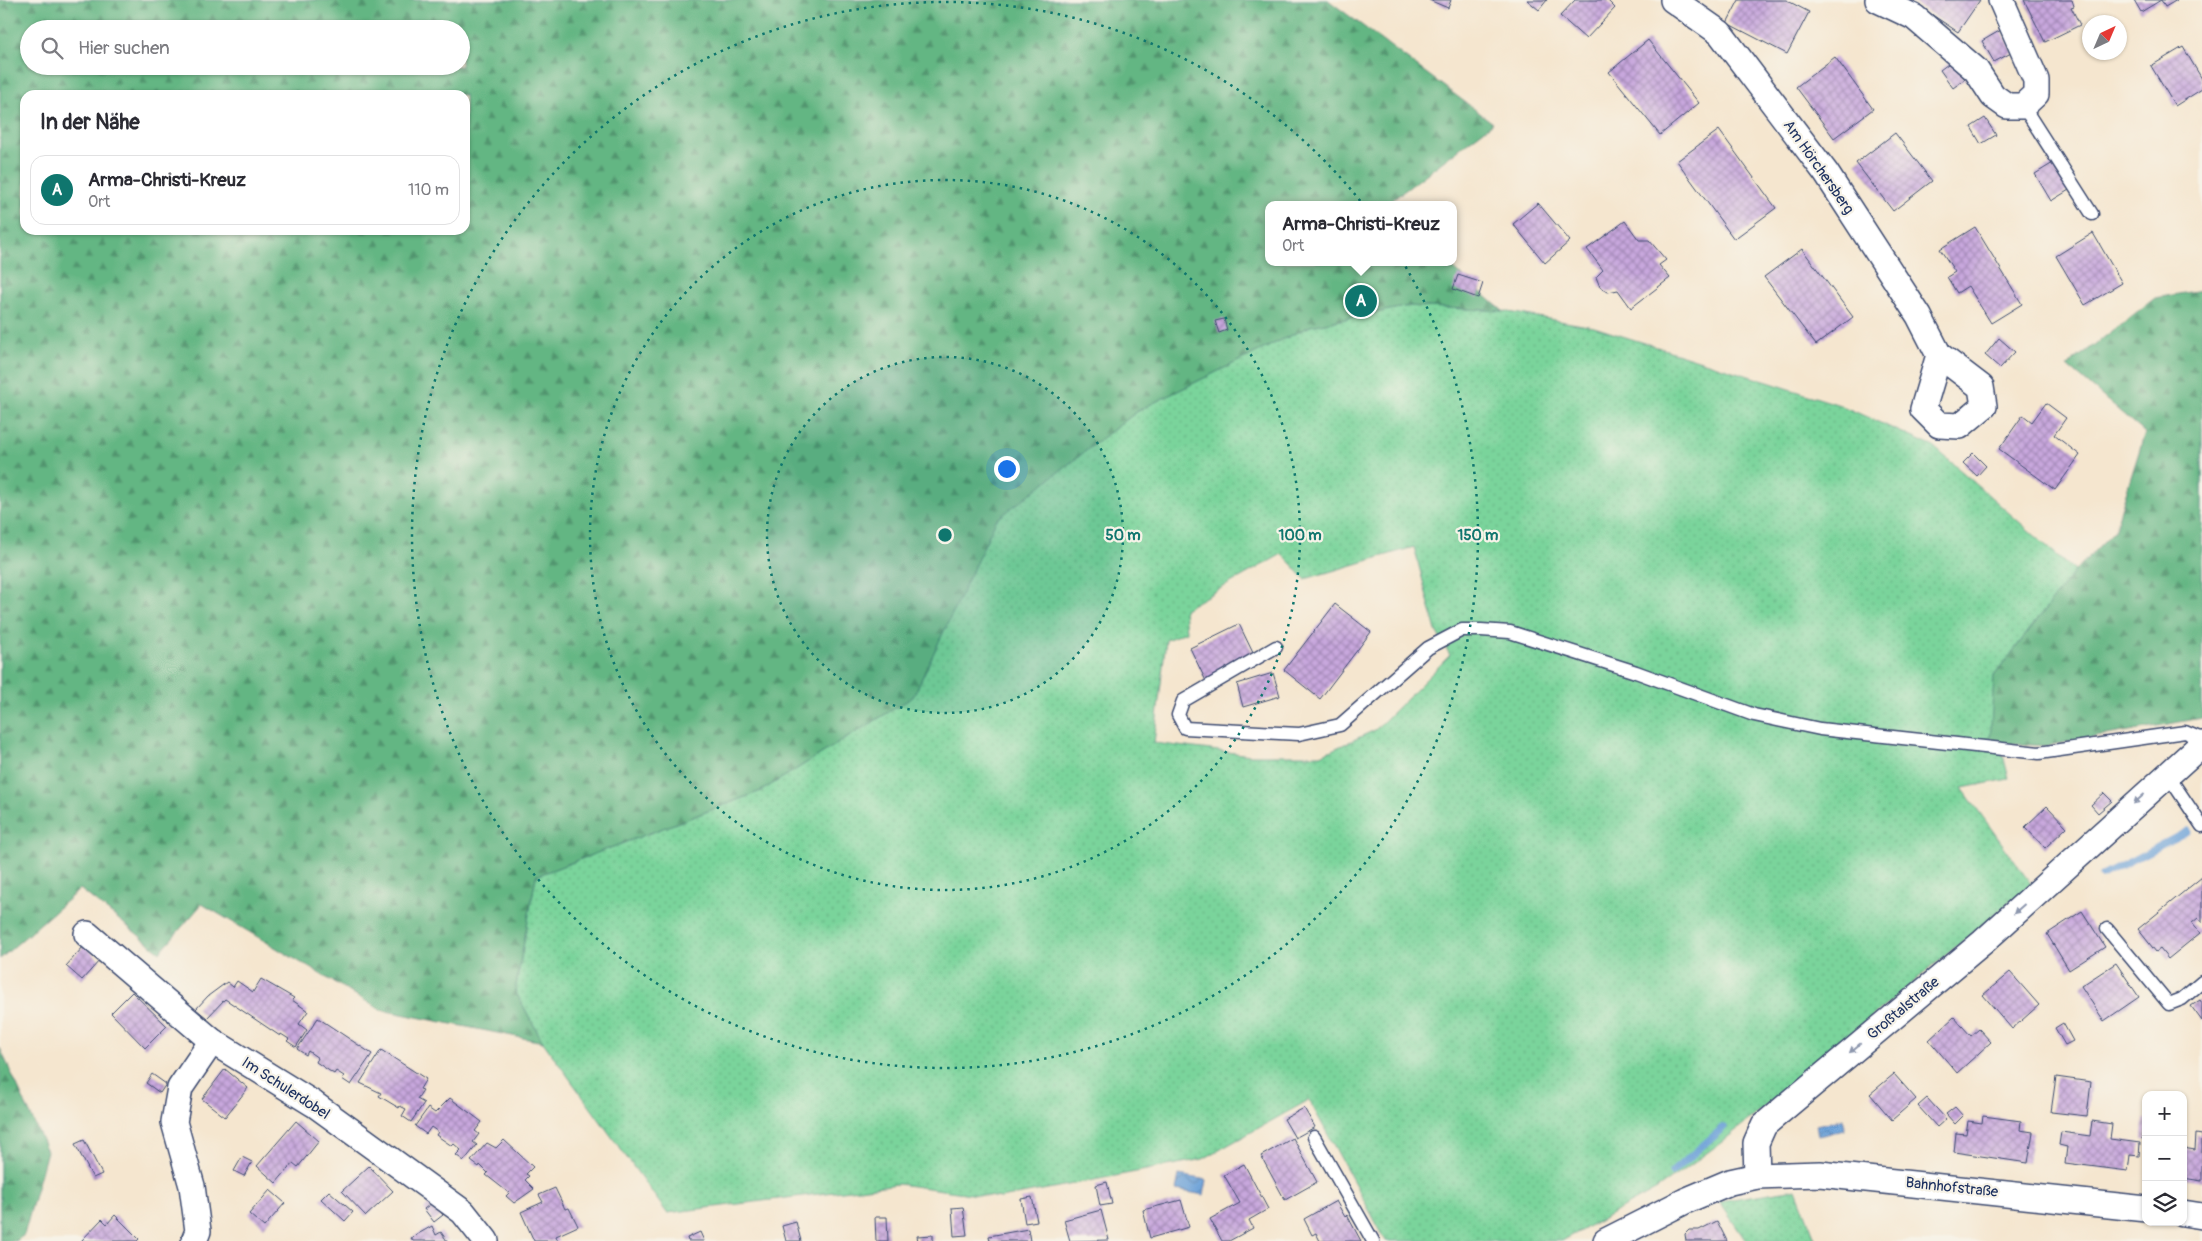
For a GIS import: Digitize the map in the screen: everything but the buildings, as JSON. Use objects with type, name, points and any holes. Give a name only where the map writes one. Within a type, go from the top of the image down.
[{"type":"street","name":"Am Hörchersberg","points":[[1673,0],[1720,33],[1826,173],[1920,316],[1939,355]]},
{"type":"street","points":[[1878,0],[1914,18],[1976,70],[1993,96],[2007,106],[2023,106],[2036,94],[2036,80],[2001,0]]},
{"type":"street","name":"Großtalstraße","points":[[1757,1176],[1756,1143],[1764,1125],[1983,942],[2202,744]]},
{"type":"street","name":"Im Schulerdobel","points":[[87,934],[212,1040],[314,1104],[463,1212],[486,1241]]},
{"type":"street","points":[[194,1241],[198,1231],[192,1186],[174,1122],[180,1088],[212,1040]]},
{"type":"street","name":"Bahnhofstraße","points":[[1757,1176],[1820,1174],[2142,1209]]},
{"type":"street","points":[[1606,1241],[1685,1201],[1730,1182],[1757,1176]]},
{"type":"street","points":[[2187,1214],[2202,1216]]},
{"type":"lane","points":[[2023,106],[2092,214]]},
{"type":"lane","points":[[1276,647],[1183,701],[1178,715],[1185,728],[1299,734],[1340,725],[1428,648],[1462,630],[1481,630],[1510,632],[1636,672],[1754,714],[1820,729],[2039,753],[2185,732],[2202,739]]},
{"type":"lane","points":[[2167,774],[2202,826]]},
{"type":"lane","points":[[2107,929],[2170,1004],[2182,999],[2202,982]]},
{"type":"lane","points":[[1314,1137],[1373,1241]]},
{"type":"green space","points":[[0,0],[1328,0],[1493,123],[1391,201],[1265,201],[1265,266],[1451,266],[1503,311],[1409,306],[1310,326],[1139,410],[996,520],[913,697],[761,791],[536,876],[515,991],[543,1042],[381,1010],[202,904],[160,952],[80,889],[0,959]]},
{"type":"green space","points":[[2202,290],[2202,718],[2045,746],[1990,742],[1994,676],[2075,571],[2114,531],[2145,433],[2067,366],[2155,298]]},
{"type":"green space","points":[[1409,306],[1503,311],[1594,327],[1840,405],[1934,447],[2075,571],[1994,676],[2003,755],[2009,779],[1962,788],[2031,884],[1722,1142],[1657,1189],[1562,1241],[1386,1241],[1309,1100],[1203,1159],[1001,1198],[898,1184],[667,1213],[543,1042],[515,991],[536,876],[761,791],[913,697],[996,520],[1139,410],[1310,326]],"holes":[[[1414,547],[1436,631],[1450,655],[1375,730],[1321,755],[1251,755],[1154,743],[1166,640],[1186,632],[1184,609],[1282,554],[1305,579]]]},
{"type":"green space","points":[[0,1048],[47,1151],[24,1235],[16,1241],[0,1241]]},
{"type":"green space","points":[[1796,1189],[1816,1241],[1746,1241],[1719,1201]]},
{"type":"water","points":[[1843,1119],[1845,1130],[1818,1136],[1816,1125]]},
{"type":"water","points":[[1179,1175],[1207,1180],[1204,1195],[1176,1190]]},
{"type":"waterway","points":[[2102,876],[2188,831]]},
{"type":"waterway","points":[[1672,1172],[1724,1127]]},
{"type":"place","name":"Arma-Christi-Kreuz","points":[[1361,301]]}]
